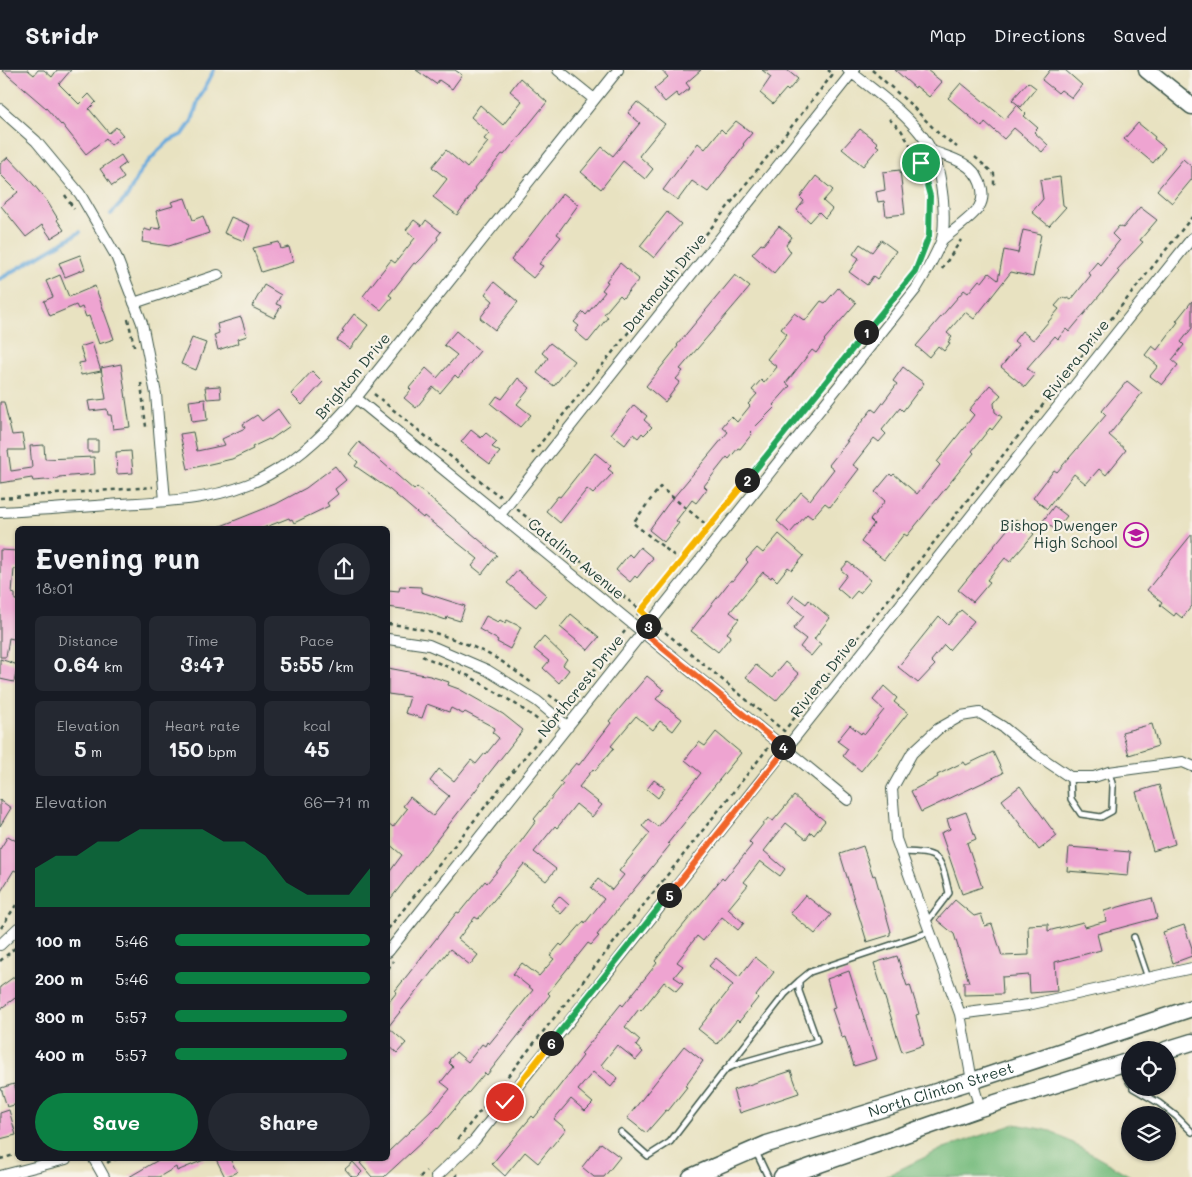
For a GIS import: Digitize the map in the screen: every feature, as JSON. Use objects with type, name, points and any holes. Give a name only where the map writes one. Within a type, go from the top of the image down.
[{"type":"main road","points":[[1147,70],[1192,106]]},
{"type":"main road","name":"North Clinton Street","points":[[692,1177],[766,1144],[972,1081],[1192,1008]]},
{"type":"main road","points":[[1176,1047],[1192,1042]]},
{"type":"main road","name":"North Clinton Street","points":[[782,1177],[980,1108],[1121,1064]]},
{"type":"street","points":[[558,70],[594,99]]},
{"type":"street","name":"Brighton Drive","points":[[0,512],[194,499],[232,490],[267,475],[301,454],[327,431],[356,398],[618,70]]},
{"type":"street","name":"Northcrest Drive","points":[[390,950],[916,289],[930,265],[942,240],[944,213],[941,180],[932,151],[916,129],[896,109],[851,71]]},
{"type":"street","name":"Dartmouth Drive","points":[[499,516],[851,71]]},
{"type":"street","points":[[0,108],[36,141],[80,194],[116,256],[142,323],[156,394],[166,501]]},
{"type":"street","points":[[932,151],[965,164],[978,177],[982,190],[980,207],[964,223],[942,240]]},
{"type":"street","name":"Riviera Drive","points":[[436,1177],[474,1141],[1192,238]]},
{"type":"street","points":[[134,303],[218,275]]},
{"type":"street","name":"Catalina Avenue","points":[[356,398],[848,800]]},
{"type":"street","points":[[390,639],[429,645],[488,670],[537,701],[568,727]]},
{"type":"street","points":[[980,1108],[972,1081],[960,1014],[896,838],[892,789],[912,754],[938,729],[961,716],[980,713],[1003,727],[1036,754],[1070,777],[1094,777],[1109,772],[1182,762],[1192,766]]},
{"type":"street","points":[[0,945],[15,931]]},
{"type":"street","points":[[960,1014],[1028,1005],[1192,968]]},
{"type":"street","points":[[0,1176],[58,1161]]},
{"type":"street","points":[[95,1161],[104,1177]]},
{"type":"lane","points":[[1070,777],[1071,799],[1081,814],[1101,817],[1112,811],[1113,787],[1109,772]]},
{"type":"lane","points":[[621,1132],[648,1156],[670,1142],[785,994],[799,981],[810,972],[928,927],[948,893],[942,865],[936,858],[926,852],[901,852]]},
{"type":"lane","points":[[1134,937],[1148,978]]},
{"type":"lane","points":[[726,1069],[740,1063],[817,1041],[799,991],[799,981]]},
{"type":"lane","points":[[1147,1096],[1176,1116],[1192,1132]]},
{"type":"lane","points":[[754,1150],[768,1177]]},
{"type":"path","points":[[828,70],[833,74]]},
{"type":"path","points":[[530,457],[836,70]]},
{"type":"path","points":[[872,70],[910,104],[940,135],[958,148]]},
{"type":"path","points":[[888,118],[900,130],[921,163],[930,196],[929,236],[918,263]]},
{"type":"path","points":[[972,155],[978,158],[994,174],[994,190]]},
{"type":"path","points":[[60,189],[76,212]]},
{"type":"path","points":[[524,502],[518,510],[784,731],[1192,217]]},
{"type":"path","points":[[937,276],[960,241],[967,235]]},
{"type":"path","points":[[128,319],[136,356]]},
{"type":"path","points":[[641,611],[840,364]]},
{"type":"path","points":[[140,374],[147,430]]},
{"type":"path","points":[[374,395],[499,496],[505,488]]},
{"type":"path","points":[[0,498],[153,487]]},
{"type":"path","points":[[681,561],[633,523],[660,487],[709,527]]},
{"type":"path","points":[[660,629],[666,621]]},
{"type":"path","points":[[390,926],[624,632]]},
{"type":"path","points":[[421,656],[469,676],[514,703],[548,727]]},
{"type":"path","points":[[454,1143],[768,748]]},
{"type":"path","points":[[0,929],[15,906]]},
{"type":"path","points":[[0,1159],[15,1155]]},
{"type":"path","points":[[420,1177],[430,1168]]},
{"type":"green space","points":[[1015,1124],[1051,1131],[1132,1177],[884,1177],[944,1148]]},
{"type":"building","points":[[2,70],[28,70],[34,75],[38,70],[44,70],[52,77],[57,70],[71,70],[59,84],[79,104],[89,94],[96,102],[89,109],[109,133],[116,127],[123,135],[111,145],[106,138],[86,154],[62,124],[46,108]]},
{"type":"building","points":[[416,70],[455,70],[462,75],[452,89],[439,80],[436,84]]},
{"type":"building","points":[[662,70],[701,70],[686,83],[690,88],[679,97],[676,93],[665,102],[654,89],[668,77]]},
{"type":"building","points":[[762,70],[787,70],[798,79],[773,104],[760,93],[771,77]]},
{"type":"building","points":[[895,70],[927,70],[942,82],[929,97],[916,86],[915,88]]},
{"type":"building","points":[[1050,70],[1065,70],[1082,85],[1072,98],[1061,90],[1058,93],[1042,80]]},
{"type":"building","points":[[520,78],[547,102],[504,155],[502,154],[475,188],[457,215],[433,197],[447,179],[432,167],[446,150],[467,168],[488,142],[484,139],[489,133],[471,117],[480,105],[503,125],[522,101],[510,91]]},
{"type":"building","points":[[1028,82],[1036,88],[1021,107],[1012,100]]},
{"type":"building","points":[[961,83],[1005,119],[1017,105],[1026,114],[1024,116],[1038,128],[1034,132],[1048,145],[1042,152],[1014,128],[1004,139],[985,122],[982,127],[948,98]]},
{"type":"building","points":[[637,102],[665,124],[639,156],[653,169],[645,179],[623,161],[601,189],[581,172],[602,147],[613,156],[640,123],[628,113]]},
{"type":"building","points":[[736,121],[752,133],[708,192],[692,181],[678,200],[663,190],[698,143],[705,149],[721,129],[725,133]]},
{"type":"building","points":[[1138,123],[1165,148],[1153,163],[1124,139]]},
{"type":"building","points":[[860,129],[878,143],[876,145],[879,147],[863,166],[842,149]]},
{"type":"building","points":[[121,155],[126,163],[118,169],[124,178],[112,186],[100,169]]},
{"type":"building","points":[[8,157],[47,201],[64,230],[51,238],[42,225],[26,237],[1,206],[18,192],[0,174],[0,164]]},
{"type":"building","points":[[1183,159],[1192,167],[1192,179],[1172,203],[1157,190]]},
{"type":"building","points":[[900,170],[905,214],[886,216],[884,201],[878,202],[876,192],[885,190],[883,172]]},
{"type":"building","points":[[816,176],[833,190],[823,201],[832,209],[825,218],[819,212],[810,222],[797,210],[804,201],[800,197]]},
{"type":"building","points":[[1060,177],[1063,205],[1066,207],[1049,226],[1032,212],[1043,199],[1040,180]]},
{"type":"building","points":[[563,193],[578,205],[557,234],[561,237],[539,264],[543,266],[533,278],[511,260]]},
{"type":"building","points":[[185,198],[193,220],[203,216],[209,233],[169,246],[142,242],[144,229],[151,231],[152,228],[161,229],[156,211],[173,206],[171,202]]},
{"type":"building","points":[[1140,207],[1157,220],[1140,240],[1143,242],[1117,270],[1119,272],[1069,332],[1066,329],[1058,339],[1055,336],[1027,368],[1035,375],[1025,387],[1001,367],[1019,345],[1014,341],[1022,331],[1033,340],[1059,309],[1055,306],[1063,297],[1071,300],[1091,275],[1088,273],[1097,262],[1100,265],[1119,241],[1112,234],[1119,226],[1123,228]]},
{"type":"building","points":[[667,212],[681,224],[654,258],[640,246]]},
{"type":"building","points":[[231,217],[250,225],[244,241],[224,233]]},
{"type":"building","points":[[414,220],[422,226],[426,220],[441,232],[437,237],[438,239],[416,264],[414,263],[389,295],[392,297],[381,310],[363,296],[391,260],[395,263],[415,238],[406,230]]},
{"type":"building","points":[[779,226],[792,237],[786,245],[791,252],[774,273],[752,254],[761,244],[763,245]]},
{"type":"building","points":[[1023,230],[1041,234],[1033,277],[1011,272],[974,319],[965,312],[947,333],[952,337],[944,351],[938,346],[929,357],[916,346],[964,290],[968,293],[979,280],[982,282],[989,273],[998,280],[1004,250],[1018,253]]},
{"type":"building","points":[[881,240],[896,251],[877,279],[873,276],[867,285],[849,272],[859,258],[853,254],[860,244],[872,252]]},
{"type":"building","points":[[279,242],[281,249],[289,247],[293,262],[261,272],[253,248]]},
{"type":"building","points":[[80,255],[85,269],[65,277],[59,263]]},
{"type":"building","points":[[620,263],[639,279],[623,298],[620,295],[604,314],[608,317],[588,342],[575,331],[579,326],[574,322],[583,312],[586,315],[605,292],[602,290],[608,282],[606,281]]},
{"type":"building","points":[[60,275],[69,297],[95,286],[114,339],[99,344],[89,316],[86,317],[82,307],[78,309],[76,305],[50,316],[44,301],[53,297],[46,281]]},
{"type":"building","points":[[735,275],[750,287],[680,369],[683,371],[676,379],[680,382],[665,402],[646,386]]},
{"type":"building","points":[[494,282],[518,302],[495,330],[480,318],[493,301],[485,294]]},
{"type":"building","points":[[264,285],[281,295],[276,304],[281,306],[274,318],[252,307]]},
{"type":"building","points":[[838,288],[856,303],[824,340],[816,353],[812,350],[786,383],[790,386],[773,405],[775,407],[750,432],[752,434],[740,449],[738,448],[729,459],[727,457],[704,486],[707,489],[696,503],[692,500],[676,521],[679,523],[664,542],[649,530],[668,504],[728,432],[722,427],[731,416],[737,422],[750,406],[748,404],[757,394],[752,390],[761,380],[764,383],[777,367],[767,359],[787,334],[781,329],[794,313],[805,321],[821,301],[825,303]]},
{"type":"building","points":[[1192,301],[1192,328],[1181,342],[1184,345],[1172,360],[1178,365],[1162,385],[1150,376],[1158,366],[1145,355],[1152,346],[1157,350]]},
{"type":"building","points":[[354,314],[368,325],[350,349],[337,340]]},
{"type":"building","points":[[241,317],[247,336],[238,339],[239,343],[218,350],[214,335],[219,333],[217,324]]},
{"type":"building","points":[[456,331],[480,351],[458,378],[455,375],[440,393],[433,387],[416,408],[404,398],[411,390],[409,388],[426,368],[437,378],[457,355],[444,345]]},
{"type":"building","points":[[192,338],[206,343],[196,370],[181,364]]},
{"type":"building","points":[[92,343],[101,371],[81,375],[79,363],[85,362],[80,347]]},
{"type":"building","points":[[550,343],[574,361],[554,386],[537,373],[548,358],[542,353]]},
{"type":"building","points":[[121,364],[130,427],[113,429],[111,415],[108,415],[107,409],[90,411],[88,401],[106,399],[101,368]]},
{"type":"building","points":[[903,367],[924,383],[903,411],[900,408],[882,430],[886,434],[879,442],[874,438],[853,465],[859,469],[830,507],[825,503],[812,518],[807,514],[790,533],[777,521],[801,492],[810,500],[834,469],[829,465],[848,441],[846,441],[872,409],[876,412],[897,384],[893,381]]},
{"type":"building","points":[[312,371],[323,382],[302,405],[291,394]]},
{"type":"building","points":[[518,378],[530,388],[517,404],[531,415],[520,427],[491,404],[497,396],[502,399]]},
{"type":"building","points":[[1127,381],[1142,393],[1109,435],[1126,450],[1106,475],[1099,469],[1086,484],[1074,474],[1047,509],[1033,498],[1054,470],[1057,472],[1106,415],[1102,411]]},
{"type":"building","points":[[990,385],[1001,395],[994,403],[995,412],[1002,417],[992,430],[990,428],[972,451],[974,453],[907,536],[904,534],[884,560],[861,542],[874,524],[870,520],[885,501],[875,492],[890,474],[892,476],[894,474],[917,494],[940,465],[937,462],[974,415],[969,410]]},
{"type":"building","points":[[220,386],[221,398],[207,399],[205,387]]},
{"type":"building","points":[[205,399],[207,420],[192,422],[189,401]]},
{"type":"building","points":[[0,402],[4,402],[12,435],[22,434],[25,450],[8,450],[11,471],[32,468],[30,446],[44,445],[45,459],[94,457],[95,474],[33,481],[32,478],[0,483]]},
{"type":"building","points":[[634,405],[647,416],[644,420],[652,427],[638,438],[633,434],[625,445],[611,434]]},
{"type":"building","points":[[278,409],[290,426],[270,440],[252,447],[253,449],[232,459],[188,469],[180,434],[193,432],[197,451],[225,445],[222,439],[245,428],[243,424],[257,415],[262,421]]},
{"type":"building","points":[[471,430],[481,438],[486,433],[497,442],[492,447],[500,452],[490,464],[461,442]]},
{"type":"building","points":[[88,440],[98,440],[98,452],[88,452]]},
{"type":"building","points":[[359,442],[414,490],[417,487],[497,555],[482,574],[472,566],[478,559],[424,516],[423,518],[390,490],[355,466],[358,462],[349,454]]},
{"type":"building","points":[[131,451],[133,473],[117,474],[116,452]]},
{"type":"building","points":[[595,453],[611,466],[608,469],[613,473],[593,494],[587,489],[560,523],[546,511],[558,496],[560,497]]},
{"type":"building","points":[[335,466],[346,480],[335,489],[338,494],[327,503],[329,506],[294,523],[289,518],[269,526],[221,526],[276,504],[306,488]]},
{"type":"building","points":[[1054,506],[1067,516],[1056,530],[1043,521]]},
{"type":"building","points":[[1016,519],[1034,534],[1010,562],[1005,558],[987,580],[990,582],[973,602],[958,590]]},
{"type":"building","points":[[779,534],[804,556],[792,570],[788,567],[777,581],[772,576],[771,578],[763,572],[730,612],[739,619],[727,633],[731,636],[718,652],[691,631],[731,580],[733,581],[748,562],[746,560],[757,548],[763,553]]},
{"type":"building","points":[[1192,534],[1192,606],[1182,618],[1176,613],[1174,616],[1160,605],[1162,602],[1147,590]]},
{"type":"building","points":[[640,547],[653,558],[637,578],[635,576],[630,582],[616,570],[629,554],[632,557]]},
{"type":"building","points":[[0,550],[15,551],[12,593],[15,594],[15,639],[9,638],[6,657],[0,657]]},
{"type":"building","points":[[848,562],[871,580],[860,593],[857,591],[850,599],[837,588],[847,575],[841,570]]},
{"type":"building","points":[[518,570],[546,595],[536,607],[507,583]]},
{"type":"building","points":[[400,586],[421,587],[421,592],[465,606],[460,621],[447,617],[446,620],[423,612],[390,607],[390,590],[399,591]]},
{"type":"building","points":[[794,595],[806,604],[809,600],[830,618],[814,639],[821,644],[811,656],[800,647],[806,639],[793,629],[804,616],[788,603]]},
{"type":"building","points":[[961,610],[974,621],[949,650],[944,645],[931,661],[935,665],[918,683],[898,667],[939,616],[948,625]]},
{"type":"building","points":[[571,614],[599,637],[588,650],[560,627]]},
{"type":"building","points":[[486,616],[498,622],[500,620],[505,623],[507,620],[521,627],[510,649],[479,629]]},
{"type":"building","points":[[544,637],[567,659],[563,665],[569,670],[559,683],[543,668],[549,661],[534,649]]},
{"type":"building","points":[[0,659],[15,664],[14,682],[0,679]]},
{"type":"building","points":[[785,662],[799,674],[776,701],[746,677],[756,665],[772,678]]},
{"type":"building","points":[[390,668],[430,676],[449,682],[448,685],[459,689],[503,714],[523,730],[390,899],[390,871],[402,855],[390,845],[390,825],[393,827],[407,809],[403,806],[410,797],[433,816],[449,796],[430,781],[439,769],[454,781],[471,760],[476,764],[499,738],[492,732],[495,728],[465,712],[463,714],[451,708],[449,712],[427,704],[422,718],[405,713],[410,697],[390,694]]},
{"type":"building","points":[[647,676],[664,690],[656,699],[682,719],[673,731],[660,721],[653,730],[636,716],[611,746],[614,748],[595,771],[593,769],[579,787],[602,805],[592,817],[576,804],[557,828],[555,826],[534,852],[556,869],[546,881],[524,864],[478,919],[475,917],[458,939],[478,955],[470,965],[450,949],[390,1024],[390,1001],[397,992],[395,991],[457,912],[459,913],[485,881],[487,883],[510,856],[536,821],[534,819],[563,784],[560,782],[576,763],[579,765],[611,723],[609,721]]},
{"type":"building","points":[[884,686],[897,698],[894,702],[908,713],[861,771],[843,756],[848,749],[837,741],[850,725],[861,734],[862,732],[865,734],[884,710],[873,700]]},
{"type":"building","points":[[1152,724],[1158,746],[1129,755],[1122,732]]},
{"type":"building","points":[[716,732],[741,753],[668,843],[670,845],[597,935],[599,936],[591,945],[588,943],[548,993],[550,995],[487,1075],[485,1073],[438,1129],[384,1177],[372,1177],[360,1163],[362,1161],[390,1161],[390,1150],[434,1108],[450,1089],[441,1082],[453,1067],[449,1060],[456,1052],[468,1062],[482,1044],[485,1046],[487,1042],[489,1044],[533,990],[513,974],[522,963],[539,976],[554,959],[550,956],[560,944],[562,946],[584,921],[585,923],[604,899],[591,888],[598,879],[612,890],[624,875],[619,871],[650,833],[642,826],[648,819],[658,827],[701,773],[685,760],[699,742],[705,746]]},
{"type":"building","points":[[993,752],[1003,773],[921,812],[911,791],[938,777],[937,775],[964,762],[966,765]]},
{"type":"building","points":[[654,780],[665,788],[658,798],[647,789]]},
{"type":"building","points":[[1159,785],[1175,844],[1153,851],[1136,792]]},
{"type":"building","points":[[1020,786],[1057,836],[1039,850],[1002,800]]},
{"type":"building","points":[[794,796],[825,821],[814,835],[811,832],[806,839],[786,823],[764,851],[785,869],[780,876],[760,861],[744,882],[748,885],[728,909],[744,923],[738,930],[722,917],[703,941],[697,936],[677,962],[683,966],[674,977],[683,983],[676,991],[664,982],[641,1011],[639,1009],[625,1027],[640,1040],[636,1046],[643,1052],[636,1060],[617,1045],[601,1065],[618,1078],[611,1087],[593,1072],[578,1090],[593,1103],[585,1111],[571,1099],[554,1119],[566,1129],[538,1163],[525,1152],[505,1176],[492,1164],[532,1116],[534,1118],[547,1102],[583,1056],[581,1054],[657,963],[655,961],[672,939],[752,845],[749,842],[768,818],[773,821]]},
{"type":"building","points":[[0,800],[11,808],[0,826]]},
{"type":"building","points":[[966,812],[976,839],[967,843],[982,887],[962,894],[941,833],[950,829],[947,819]]},
{"type":"building","points":[[8,836],[15,840],[15,870],[0,893],[0,849]]},
{"type":"building","points":[[863,846],[873,876],[875,875],[891,932],[890,935],[867,942],[840,854]]},
{"type":"building","points":[[1069,847],[1130,852],[1128,876],[1067,871]]},
{"type":"building","points":[[805,895],[831,915],[815,934],[790,913]]},
{"type":"building","points":[[559,896],[569,905],[561,914],[551,905]]},
{"type":"building","points":[[1152,898],[1157,918],[1097,934],[1101,950],[1055,962],[1057,991],[1030,993],[1029,975],[1002,977],[1003,994],[964,995],[964,982],[969,982],[954,934],[937,920],[955,900],[974,916],[981,914],[985,926],[992,924],[1002,956],[1029,955],[1028,925],[1048,924],[1048,931],[1083,922],[1085,927],[1106,921],[1104,911]]},
{"type":"building","points":[[1184,925],[1192,948],[1192,956],[1173,963],[1163,932]]},
{"type":"building","points":[[897,956],[907,986],[910,985],[919,1014],[916,1015],[924,1045],[902,1052],[874,963]]},
{"type":"building","points":[[755,957],[774,972],[756,996],[758,998],[739,1022],[737,1020],[717,1044],[698,1029],[733,985],[709,966],[716,958],[739,977]]},
{"type":"building","points":[[849,971],[877,1059],[854,1066],[845,1037],[842,1038],[832,1009],[835,1008],[827,979]]},
{"type":"building","points":[[15,976],[15,998],[0,1009],[0,987]]},
{"type":"building","points":[[390,1029],[406,1043],[397,1053],[390,1047]]},
{"type":"building","points":[[684,1046],[703,1061],[685,1086],[687,1087],[668,1111],[666,1110],[646,1133],[627,1118]]},
{"type":"building","points":[[791,1071],[799,1093],[740,1113],[733,1090]]},
{"type":"building","points":[[14,1084],[15,1105],[7,1107],[1,1088]]},
{"type":"building","points":[[9,1110],[15,1135],[0,1139],[0,1113]]},
{"type":"building","points":[[601,1143],[620,1157],[604,1177],[594,1177],[582,1167]]},
{"type":"building","points":[[157,1161],[201,1161],[177,1171],[176,1167],[159,1177],[129,1177]]},
{"type":"building","points":[[217,1161],[231,1161],[237,1172],[225,1177]]},
{"type":"building","points":[[353,1162],[362,1172],[357,1177],[352,1177],[345,1169]]},
{"type":"waterway","points":[[111,214],[127,197],[141,170],[158,151],[169,141],[183,134],[192,121],[198,101],[214,70]]},
{"type":"waterway","points":[[0,279],[80,232]]},
{"type":"place","name":"Bishop Dwenger High School","points":[[1136,535]]},
{"type":"route","points":[[505,1102],[786,749],[643,632],[652,621],[641,611],[915,272],[929,236],[930,196],[921,163]]}]
